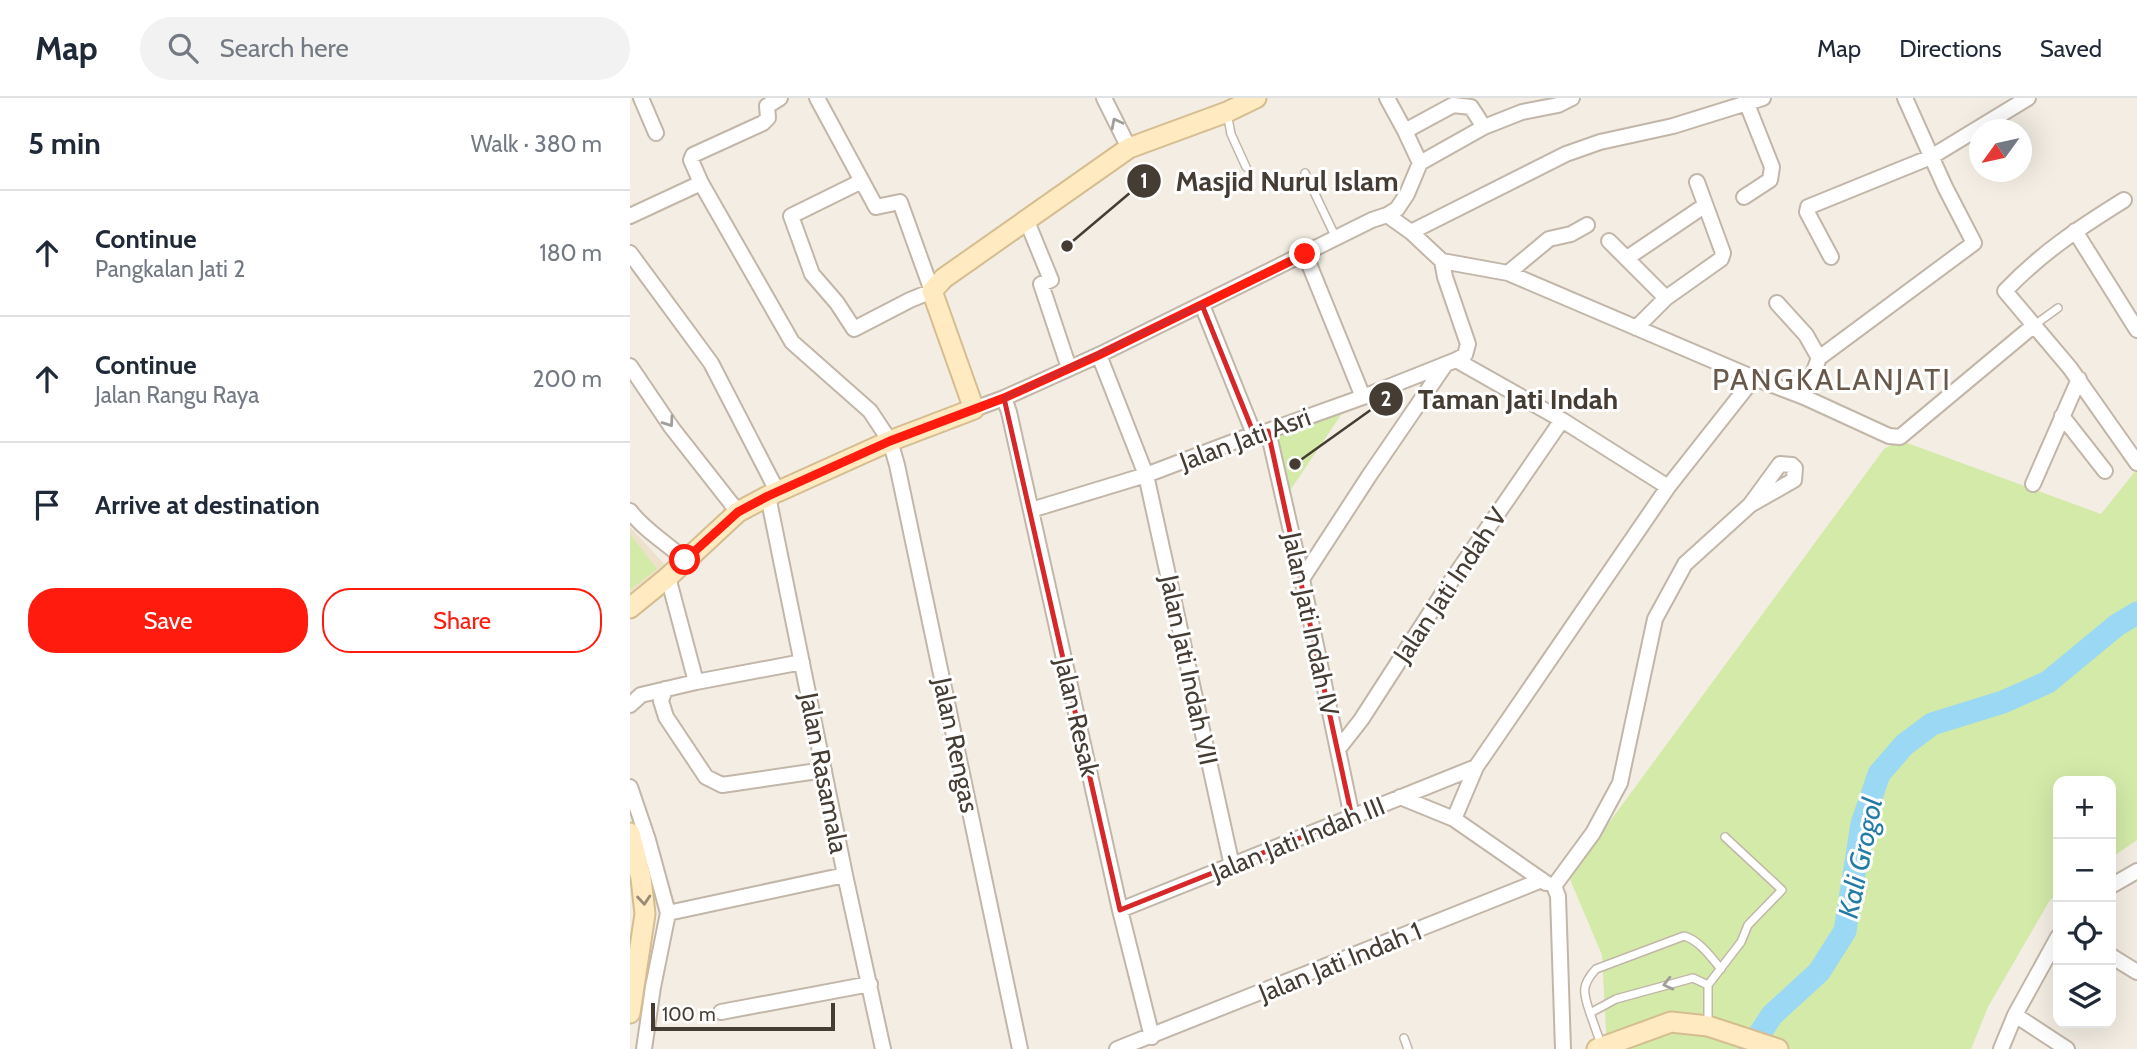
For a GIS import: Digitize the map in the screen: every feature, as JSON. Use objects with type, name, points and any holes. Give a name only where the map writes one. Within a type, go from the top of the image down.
[{"type":"street","points":[[641,98],[656,133]]},
{"type":"street","points":[[630,216],[701,183],[691,160],[693,155],[763,123],[768,118],[766,106],[780,98]]},
{"type":"street","points":[[817,98],[876,206],[900,202],[974,409]]},
{"type":"street","points":[[1104,98],[1129,148]]},
{"type":"street","points":[[862,181],[791,216],[812,274],[837,303],[854,329],[910,300],[932,292],[944,278],[1129,148],[1227,112],[1256,98]]},
{"type":"street","points":[[1387,98],[1420,163]]},
{"type":"street","points":[[630,608],[738,512],[890,441],[1004,398],[1099,355],[1387,215],[1397,209],[1407,194],[1420,163],[1484,127],[1522,112],[1558,105],[1572,98]]},
{"type":"street","points":[[1411,232],[1566,153],[1600,142],[1674,126],[1717,104],[1747,104],[1763,98]]},
{"type":"street","points":[[1804,397],[1819,358],[1974,243],[1931,158],[1906,98]]},
{"type":"street","points":[[1831,257],[1807,212],[1808,207],[1931,158],[2021,99]]},
{"type":"street","points":[[1744,197],[1770,180],[1772,167],[1747,104]]},
{"type":"street","points":[[1405,131],[1453,105],[1471,107],[1484,127]]},
{"type":"street","points":[[1636,328],[1666,298],[1721,259],[1723,253],[1697,182]]},
{"type":"street","name":"Jalan Rengas","points":[[701,183],[792,342],[870,411],[890,441],[1020,1049]]},
{"type":"street","points":[[2123,200],[2045,253],[2005,292],[2079,379],[2137,463]]},
{"type":"street","points":[[1627,258],[1704,206]]},
{"type":"street","points":[[1387,215],[1411,232],[1442,261],[1508,273],[1804,397],[1889,436],[1900,437],[2033,326]]},
{"type":"street","points":[[1026,219],[1051,280],[1041,284],[1069,368]]},
{"type":"street","points":[[1508,273],[1549,239],[1571,234],[1587,225]]},
{"type":"street","points":[[2075,231],[2137,330]]},
{"type":"street","points":[[1609,241],[1666,298]]},
{"type":"street","name":"Jalan Rasamala","points":[[630,253],[711,363],[774,483],[772,494],[802,662],[883,1049]]},
{"type":"street","points":[[1305,254],[1363,397]]},
{"type":"street","points":[[1302,579],[1376,465],[1451,362],[1465,355],[1468,344],[1442,261]]},
{"type":"street","points":[[1777,303],[1806,335],[1819,358]]},
{"type":"street","name":"Jalan Jati Indah IV","points":[[1202,305],[1261,432],[1302,579],[1352,817]]},
{"type":"street","name":"Jalan Jati Indah VII","points":[[1099,355],[1146,475],[1232,866]]},
{"type":"street","points":[[1451,362],[1562,420],[1668,487]]},
{"type":"street","name":"Jalan Jati Asri","points":[[1031,510],[1146,475],[1363,397],[1451,362]]},
{"type":"street","points":[[630,366],[673,428],[738,512]]},
{"type":"street","points":[[1454,819],[1476,767],[1668,487],[1754,378]]},
{"type":"street","points":[[2033,484],[2079,379]]},
{"type":"street","name":"Jalan Resak","points":[[1004,398],[1120,910],[1152,1037]]},
{"type":"street","points":[[2062,416],[2105,471]]},
{"type":"street","name":"Jalan Jati Indah V","points":[[1339,748],[1361,720],[1438,601],[1562,420]]},
{"type":"street","points":[[1548,883],[1593,833],[1620,783],[1655,619],[1685,564],[1750,505]]},
{"type":"street","points":[[630,511],[644,528],[672,547],[685,560]]},
{"type":"street","points":[[668,577],[696,682]]},
{"type":"street","points":[[630,705],[642,695],[665,689],[802,662]]},
{"type":"street","points":[[665,689],[661,701],[666,717],[706,777],[722,785],[824,769]]},
{"type":"street","name":"Jalan Jati Indah III","points":[[1120,910],[1476,767]]},
{"type":"street","points":[[630,787],[648,839],[668,913],[653,987],[645,1049]]},
{"type":"street","points":[[1400,797],[1454,819],[1548,883],[1558,896],[1563,1049]]},
{"type":"street","points":[[630,833],[642,878],[645,915],[630,1013]]},
{"type":"street","points":[[2116,883],[2137,871]]},
{"type":"street","points":[[668,913],[845,875]]},
{"type":"street","name":"Jalan Jati Indah 1","points":[[1117,1049],[1528,887],[1548,883]]},
{"type":"street","points":[[2001,1049],[2015,1015],[2053,946]]},
{"type":"street","points":[[2116,959],[2137,972]]},
{"type":"street","points":[[720,1012],[870,984]]},
{"type":"street","points":[[2015,1015],[2067,1049]]},
{"type":"street","points":[[1599,1048],[1671,1022],[1708,1026],[1777,1049]]},
{"type":"lane","points":[[1227,112],[1231,134],[1246,167]]},
{"type":"lane","points":[[1305,173],[1336,238]]},
{"type":"lane","points":[[2033,326],[2058,308]]},
{"type":"lane","points":[[1708,1026],[1708,985],[1741,942],[1748,925],[1782,890],[1725,837]]},
{"type":"lane","points":[[1599,1048],[1584,996],[1586,980],[1596,969],[1688,936],[1706,951],[1721,969]]},
{"type":"lane","points":[[1590,1013],[1616,999],[1680,981],[1693,978],[1708,985]]},
{"type":"lane","points":[[1404,1038],[1408,1049]]},
{"type":"highlighted area","points":[[1202,305],[1254,434],[1268,431],[1352,817],[1120,910],[1004,398]]},
{"type":"shaded area","points":[[630,527],[667,567],[630,599]]},
{"type":"green space","points":[[1343,412],[1289,492],[1276,436]]},
{"type":"green space","points":[[1899,440],[2101,514],[2137,469],[2137,840],[2116,855],[2116,776],[2053,776],[2053,898],[1988,1007],[1971,1049],[1607,1049],[1602,955],[1569,877],[1884,449]]},
{"type":"green space","points":[[630,534],[657,569],[630,590]]},
{"type":"waterway","name":"Kali Grogol","points":[[1750,1049],[1772,1015],[1819,972],[1845,931],[1862,824],[1879,774],[1904,745],[1932,724],[2003,702],[2048,682],[2117,625],[2137,613]]},
{"type":"place","name":"Masjid Nurul Islam","points":[[1067,246]]},
{"type":"place","name":"Taman Jati Indah","points":[[1295,464]]},
{"type":"district","name":"PANGKALANJATI","points":[[1832,379]]},
{"type":"route","points":[[685,560],[738,512],[768,496],[890,441],[1004,398],[1099,355],[1305,254]]}]
